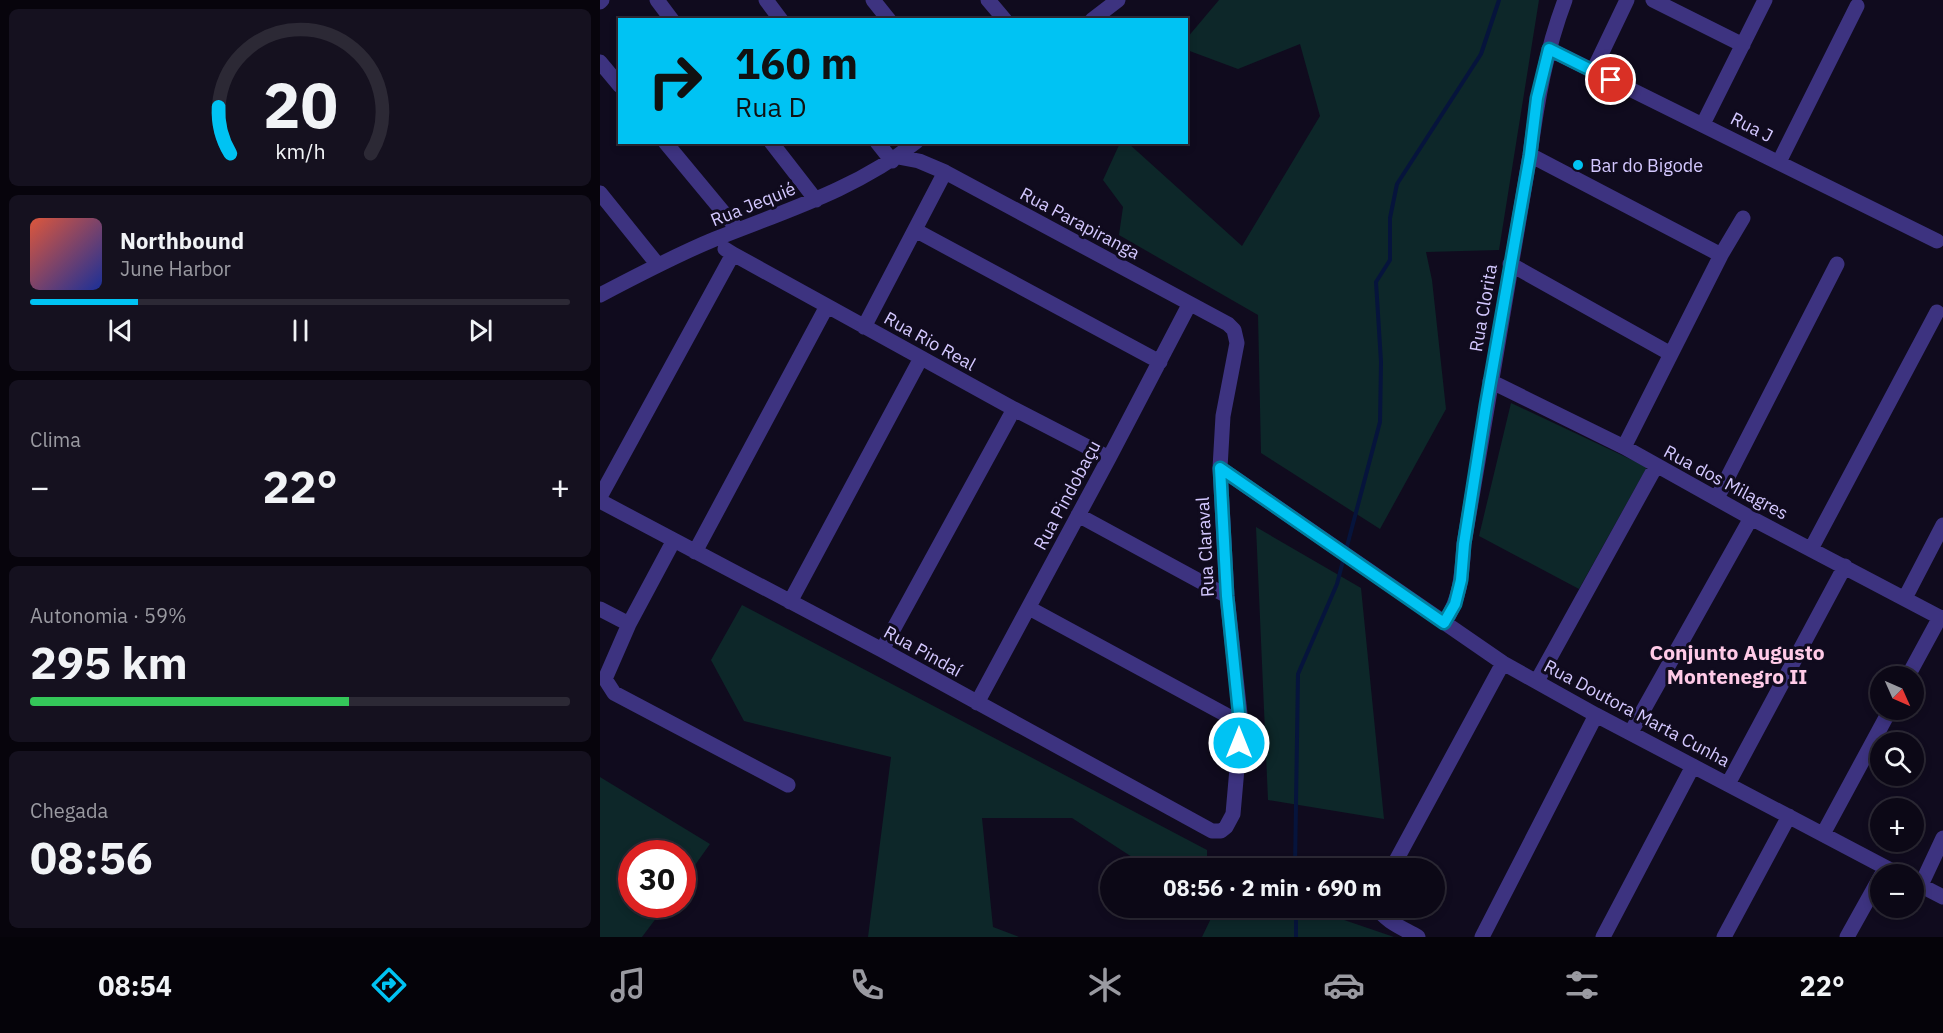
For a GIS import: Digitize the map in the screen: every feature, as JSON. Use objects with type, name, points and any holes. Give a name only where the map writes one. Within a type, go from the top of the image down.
[{"type":"street","points":[[657,0],[670,18]]},
{"type":"street","points":[[766,0],[780,18]]},
{"type":"street","points":[[873,0],[887,18]]},
{"type":"street","points":[[988,0],[1003,18]]},
{"type":"street","name":"Rua Clorita","points":[[1444,623],[1455,604],[1460,586],[1464,544],[1530,155],[1537,98],[1564,0]]},
{"type":"street","points":[[1593,71],[1627,0]]},
{"type":"street","points":[[1702,124],[1765,0]]},
{"type":"street","points":[[1662,2],[1743,45]]},
{"type":"street","points":[[1094,18],[1107,3]]},
{"type":"street","points":[[1779,162],[1857,6]]},
{"type":"street","name":"Rua J","points":[[1549,49],[1937,241]]},
{"type":"street","points":[[600,62],[618,84]]},
{"type":"street","points":[[667,144],[738,230]]},
{"type":"street","points":[[773,144],[816,200]]},
{"type":"street","points":[[879,144],[895,159]]},
{"type":"street","name":"Rua Jequié","points":[[600,295],[658,265],[738,230],[816,200],[895,159],[914,144]]},
{"type":"street","points":[[1530,155],[1721,255]]},
{"type":"street","name":"Rua Parapiranga","points":[[895,159],[919,161],[945,172],[1228,324],[1236,335]]},
{"type":"street","points":[[864,327],[945,172]]},
{"type":"street","points":[[600,193],[658,265]]},
{"type":"street","points":[[1624,447],[1721,255],[1743,218]]},
{"type":"street","points":[[915,230],[1160,362]]},
{"type":"street","name":"Rua Rio Real","points":[[713,241],[864,327],[1109,458]]},
{"type":"street","points":[[600,499],[733,254]]},
{"type":"street","points":[[1510,264],[1671,354]]},
{"type":"street","points":[[1717,498],[1837,264]]},
{"type":"street","name":"Rua Pindobaçu","points":[[977,703],[1190,305]]},
{"type":"street","points":[[695,552],[827,306]]},
{"type":"street","points":[[1811,549],[1937,312]]},
{"type":"street","name":"Rua Claraval","points":[[1226,827],[1232,820],[1236,803],[1240,723],[1227,596],[1220,468],[1223,416],[1236,335]]},
{"type":"street","points":[[790,602],[921,358]]},
{"type":"street","name":"Rua dos Milagres","points":[[1490,381],[1624,447],[1750,518],[1941,618]]},
{"type":"street","points":[[882,650],[1014,409]]},
{"type":"street","points":[[1537,681],[1656,466]]},
{"type":"street","name":"Rua Doutora Marta Cunha","points":[[1220,468],[1503,663],[1596,715],[1823,834],[1872,864]]},
{"type":"street","name":"Rua Pindaí","points":[[600,499],[1212,831],[1221,831],[1226,827]]},
{"type":"street","points":[[1078,515],[1227,596]]},
{"type":"street","points":[[1631,732],[1750,518]]},
{"type":"street","points":[[1905,598],[1943,525]]},
{"type":"street","points":[[674,540],[629,624],[605,679],[614,693],[788,785]]},
{"type":"street","points":[[1728,784],[1845,566]]},
{"type":"street","points":[[1029,608],[1240,723]]},
{"type":"street","points":[[600,609],[629,624]]},
{"type":"street","points":[[1914,666],[1941,618]]},
{"type":"street","points":[[1397,858],[1503,663]]},
{"type":"street","points":[[1482,937],[1596,715]]},
{"type":"street","points":[[1823,834],[1885,720]]},
{"type":"street","points":[[1604,937],[1693,766]]},
{"type":"street","points":[[1724,937],[1789,816]]},
{"type":"street","points":[[1924,872],[1943,838]]},
{"type":"street","points":[[1924,888],[1943,897]]},
{"type":"street","points":[[1848,937],[1870,901]]},
{"type":"street","points":[[1387,918],[1418,937]]},
{"type":"green space","points":[[1219,0],[1539,0],[1499,250],[1426,252],[1432,280],[1446,409],[1380,529],[1261,453],[1258,315],[1119,235],[1123,207],[1103,180],[1120,144],[1129,144],[1242,246],[1320,116],[1300,44],[1238,69],[1188,50],[1188,37]]},
{"type":"green space","points":[[1511,403],[1647,467],[1579,589],[1479,536]]},
{"type":"green space","points":[[1256,527],[1361,588],[1384,819],[1268,800]]},
{"type":"green space","points":[[742,605],[1207,850],[1207,858],[1134,858],[1072,818],[982,818],[993,927],[1019,937],[868,937],[891,757],[744,721],[711,660]]},
{"type":"green space","points":[[600,777],[710,844],[696,864],[696,840],[618,840],[618,918],[656,918],[642,937],[600,937]]},
{"type":"green space","points":[[1211,918],[1338,918],[1394,937],[1202,937]]},
{"type":"waterway","points":[[1346,550],[1380,422],[1381,362],[1376,282],[1390,260],[1390,218],[1397,184],[1481,54],[1499,0]]},
{"type":"waterway","points":[[1295,858],[1298,674],[1337,584],[1344,557]]},
{"type":"waterway","points":[[1296,918],[1296,937]]},
{"type":"place","name":"Bar do Bigode","points":[[1578,165]]},
{"type":"district","name":"Conjunto Augusto Montenegro II","points":[[1737,664]]},
{"type":"route","points":[[1239,743],[1240,723],[1227,596],[1220,468],[1444,623],[1459,592],[1464,544],[1486,405],[1530,155],[1537,98],[1549,49],[1611,80]]}]
